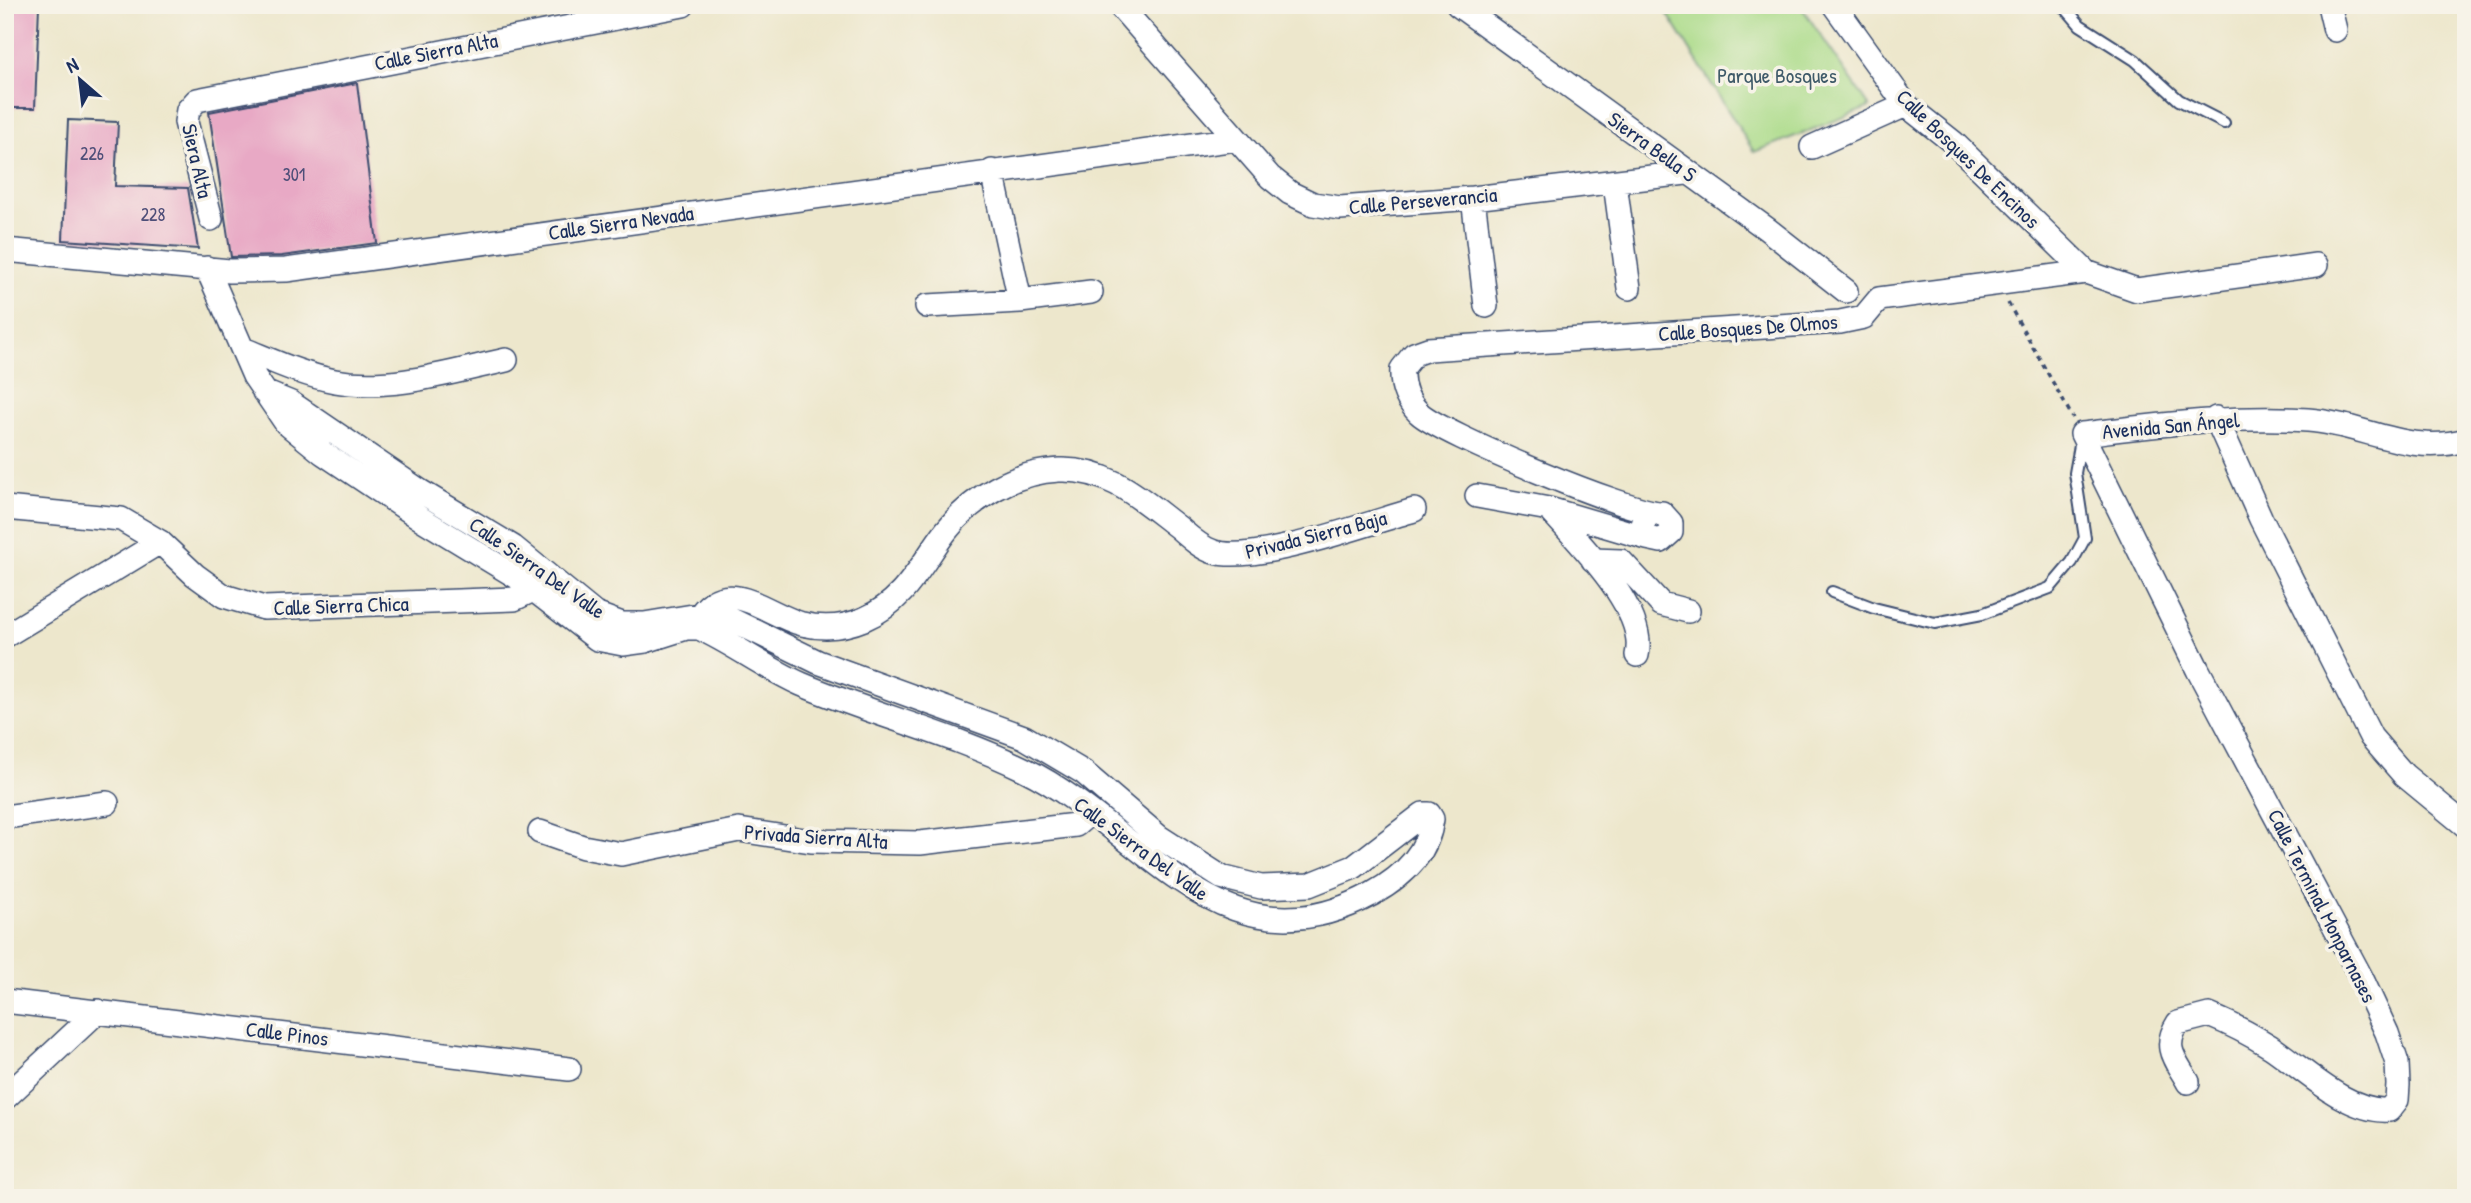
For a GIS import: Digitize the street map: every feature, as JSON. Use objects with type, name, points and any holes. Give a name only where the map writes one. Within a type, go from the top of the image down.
[{"type":"street","name":"Calle Sierra Alta","points":[[191,104],[214,94],[683,5]]},
{"type":"street","name":"Calle Perseverancia","points":[[1119,5],[1270,177],[1290,193],[1313,204],[1340,208],[1473,198],[1686,173]]},
{"type":"street","name":"Sierra Bella S","points":[[1458,5],[1686,173],[1767,229],[1846,290]]},
{"type":"street","name":"Calle Bosques De Encinos","points":[[1835,5],[1906,105],[1954,143],[2086,272]]},
{"type":"street","points":[[2329,5],[2335,30]]},
{"type":"street","name":"Siera Alta","points":[[191,104],[186,122],[211,219]]},
{"type":"street","points":[[1812,147],[1906,105]]},
{"type":"street","name":"Calle Sierra Nevada","points":[[5,250],[243,271],[286,270],[1237,139]]},
{"type":"street","points":[[992,171],[1020,301]]},
{"type":"street","points":[[1615,183],[1629,288]]},
{"type":"street","points":[[1473,198],[1486,306]]},
{"type":"street","name":"Calle Bosques De Olmos","points":[[1549,509],[1647,538],[1642,530],[1644,520],[1652,513],[1606,498],[1439,427],[1410,401],[1404,391],[1402,369],[1414,354],[1428,349],[1840,322],[1864,317],[1879,299],[2086,272],[2137,290],[2316,265]]},
{"type":"street","name":"Calle Sierra Del Valle","points":[[207,268],[264,392],[286,423],[323,453],[541,581],[585,632],[610,642],[645,641],[696,621],[732,620],[818,662],[1024,737],[1083,772],[1159,838],[1199,865],[1241,884],[1285,888],[1329,879],[1372,855],[1415,818],[1429,814],[1432,821],[1430,835],[1415,860],[1389,885],[1331,912],[1271,918],[1244,914],[1189,888],[1091,811],[1023,769],[803,685],[761,664],[711,634],[696,621]]},
{"type":"street","points":[[927,306],[1020,301],[1091,292]]},
{"type":"street","points":[[243,349],[303,373],[362,383],[396,382],[506,360]]},
{"type":"street","points":[[2216,418],[2261,519],[2371,737],[2404,775],[2466,826]]},
{"type":"street","name":"Avenida San Ángel","points":[[2082,434],[2216,418],[2322,421],[2427,447],[2466,440]]},
{"type":"street","name":"Calle Terminal Monparnases","points":[[2082,434],[2198,670],[2361,979],[2387,1033],[2397,1063],[2398,1085],[2397,1100],[2389,1110],[2363,1106],[2342,1096],[2270,1046],[2209,1015],[2194,1016],[2178,1023],[2169,1037],[2171,1053],[2188,1082]]},
{"type":"street","name":"Privada Sierra Baja","points":[[696,621],[711,602],[735,597],[789,619],[819,627],[854,623],[867,618],[896,600],[908,587],[945,532],[966,509],[1000,486],[1056,470],[1082,470],[1108,478],[1193,540],[1211,551],[1227,554],[1265,551],[1414,510]]},
{"type":"street","points":[[1477,496],[1549,509],[1593,560],[1630,613],[1640,642],[1637,655]]},
{"type":"street","name":"Calle Sierra Chica","points":[[5,508],[109,515],[133,524],[224,596],[264,608],[514,599],[541,581]]},
{"type":"street","points":[[5,636],[159,542]]},
{"type":"street","points":[[1593,560],[1621,561],[1661,604],[1688,611]]},
{"type":"street","points":[[5,817],[107,803]]},
{"type":"street","name":"Privada Sierra Alta","points":[[540,832],[583,847],[621,854],[738,831],[811,841],[920,844],[1076,825],[1091,811]]},
{"type":"street","name":"Calle Pinos","points":[[5,1000],[569,1069]]},
{"type":"street","points":[[5,1098],[98,1011]]},
{"type":"lane","points":[[2063,5],[2080,25],[2135,60],[2179,100],[2224,123]]},
{"type":"lane","points":[[1832,592],[1874,608],[1935,623],[1982,614],[2050,588],[2072,562],[2085,538],[2075,473],[2082,434]]},
{"type":"path","points":[[1996,282],[2082,434]]},
{"type":"green space","name":"Parque Bosques","points":[[1662,5],[1800,5],[1870,107],[1754,152]]},
{"type":"building","points":[[5,5],[39,5],[35,108],[5,108]]},
{"type":"building","points":[[357,83],[377,243],[282,256],[231,257],[209,112]]},
{"type":"building","points":[[68,120],[118,122],[115,186],[188,188],[198,249],[63,240]]}]
